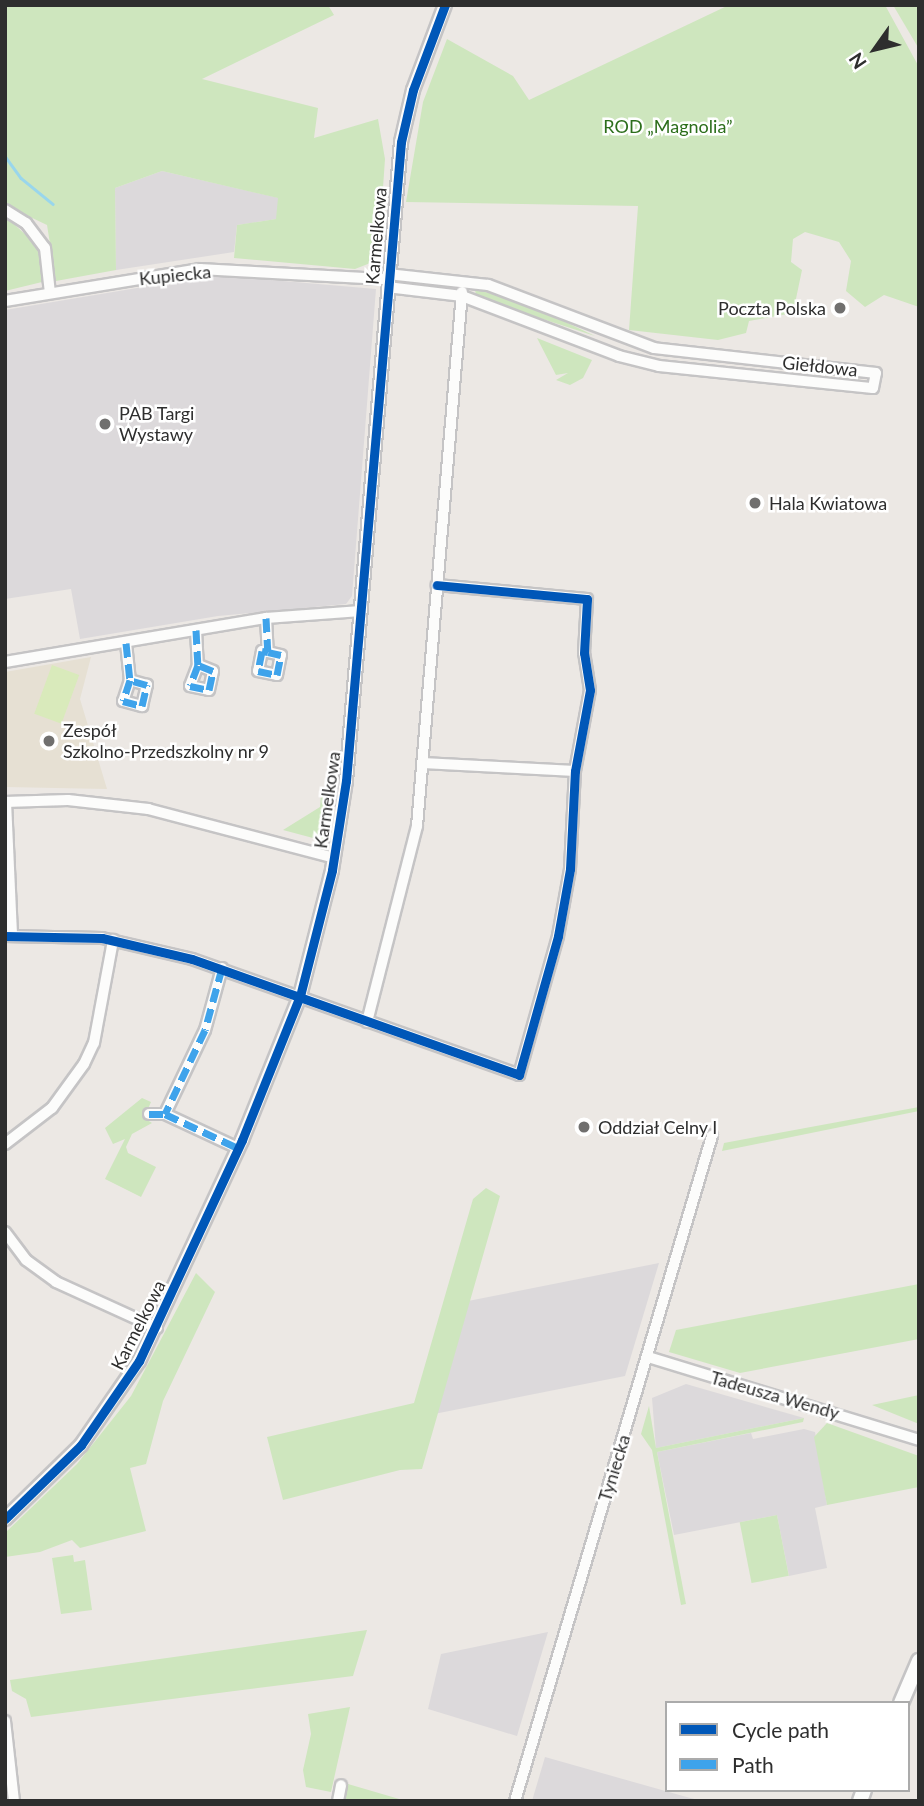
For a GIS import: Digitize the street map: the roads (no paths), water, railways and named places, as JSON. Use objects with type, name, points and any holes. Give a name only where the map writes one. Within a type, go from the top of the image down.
[{"type":"main road","points":[[902,1701],[919,1661]]},
{"type":"street","name":"Karmelkowa","points":[[5,1519],[102,1418],[157,1328],[238,1148],[300,996],[335,858],[352,735],[387,280],[405,117],[445,5]]},
{"type":"street","points":[[5,210],[26,223],[45,248],[50,293]]},
{"type":"street","name":"Kupiecka","points":[[5,301],[200,269],[387,280]]},
{"type":"street","name":"Giełdowa","points":[[387,280],[462,282],[509,291],[609,333],[653,348],[876,373],[873,388],[659,366],[601,349],[462,296],[387,280]]},
{"type":"street","points":[[368,1021],[407,875],[423,763],[462,282]]},
{"type":"street","points":[[601,349],[609,333]]},
{"type":"street","points":[[741,374],[743,359]]},
{"type":"street","points":[[775,378],[777,362]]},
{"type":"street","points":[[335,858],[148,810],[68,800],[6,802],[9,935],[113,940],[222,968],[519,1075],[558,936],[570,869],[575,771],[590,690],[584,653],[587,598],[437,585]]},
{"type":"street","points":[[5,662],[266,618],[361,611]]},
{"type":"street","points":[[266,618],[268,652]]},
{"type":"street","points":[[196,630],[198,665]]},
{"type":"street","points":[[125,643],[130,680]]},
{"type":"street","points":[[423,763],[575,771]]},
{"type":"street","points":[[5,1144],[52,1108],[84,1064],[94,1043],[113,940]]},
{"type":"street","points":[[165,1114],[205,1030],[222,968]]},
{"type":"street","points":[[149,1114],[165,1114],[238,1148]]},
{"type":"street","name":"Tyniecka","points":[[515,1801],[712,1136]]},
{"type":"street","points":[[5,1232],[26,1260],[56,1282],[157,1328]]},
{"type":"street","name":"Tadeusza Wendy","points":[[648,1357],[901,1434],[919,1442]]},
{"type":"street","points":[[5,1721],[14,1801]]},
{"type":"street","points":[[338,1801],[341,1785]]},
{"type":"waterway","points":[[5,156],[21,178],[53,204]]},
{"type":"place","name":"Poczta Polska","points":[[840,308]]},
{"type":"place","name":"PAB Targi Wystawy","points":[[105,424]]},
{"type":"place","name":"Hala Kwiatowa","points":[[755,503]]},
{"type":"place","name":"Zespół Szkolno-Przedszkolny nr 9","points":[[49,741]]},
{"type":"place","name":"Oddział Celny I","points":[[584,1127]]},
{"type":"park label","name":"ROD „Magnolia”","points":[[668,126]]}]
